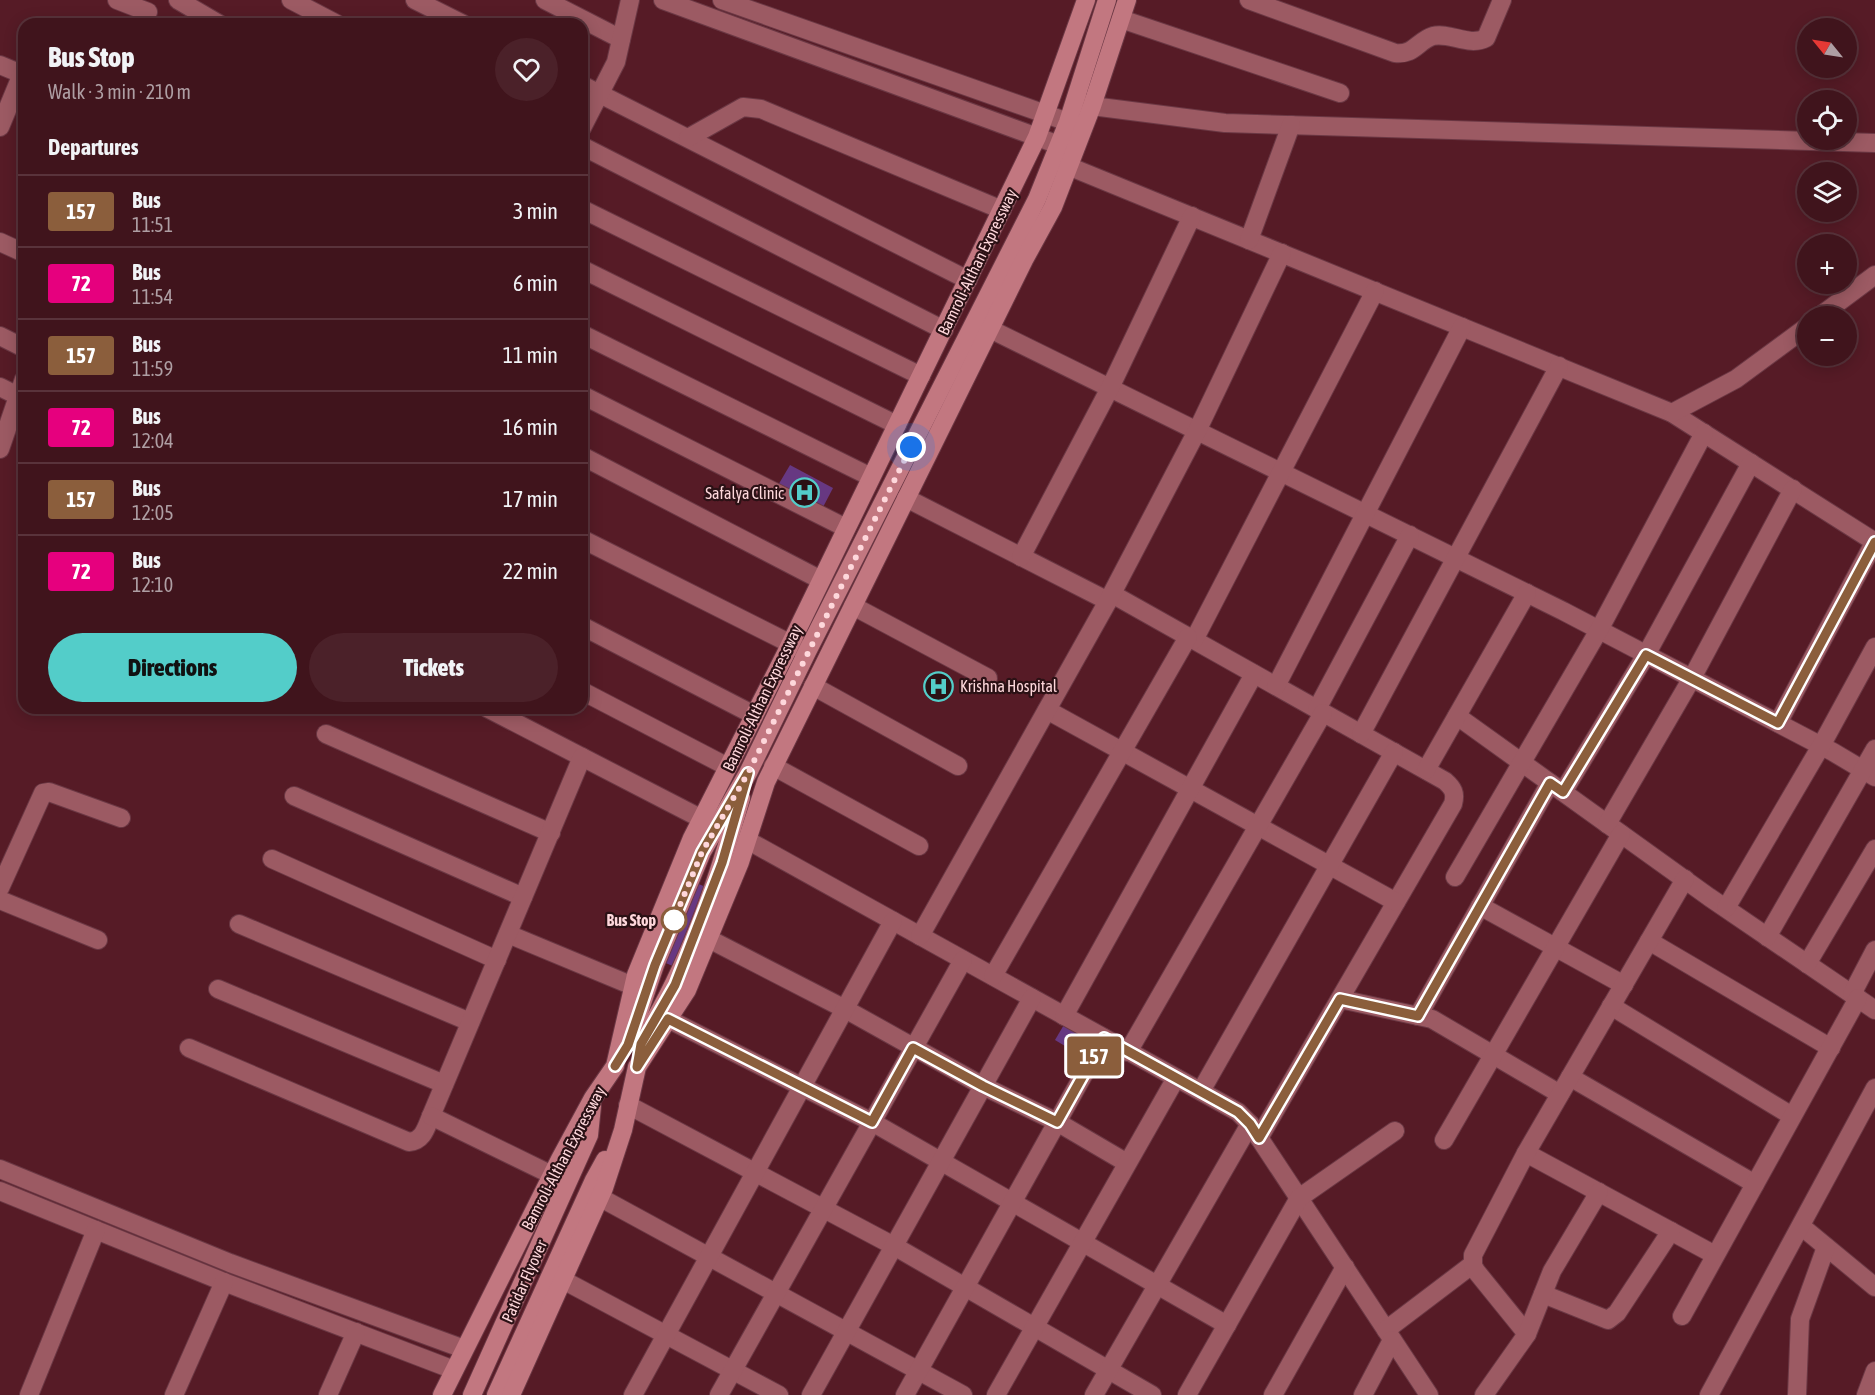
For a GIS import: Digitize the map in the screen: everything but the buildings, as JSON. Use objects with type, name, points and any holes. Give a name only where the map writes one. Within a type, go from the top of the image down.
[{"type":"main road","name":"Bamroli-Althan Expressway","points":[[442,1395],[552,1175],[593,1098],[615,1066],[636,975],[702,819],[872,477],[1037,137],[1086,0]]},
{"type":"main road","name":"Bamroli-Althan Expressway","points":[[748,773],[807,652],[1060,156],[1074,101],[1107,0]]},
{"type":"main road","points":[[637,1067],[687,990],[709,939],[773,766],[1053,207],[1060,156],[1092,106],[1127,0]]},
{"type":"main road","points":[[615,1066],[628,1045],[655,965],[702,852],[748,773]]},
{"type":"main road","points":[[511,1395],[601,1198],[623,1130],[641,1044],[675,985],[722,863],[748,773]]},
{"type":"main road","name":"Patidar Flyover","points":[[472,1395],[576,1166],[591,1129],[593,1098]]},
{"type":"main road","name":"Patidar Flyover","points":[[496,1395],[594,1180],[623,1130]]},
{"type":"street","points":[[117,0],[148,12]]},
{"type":"street","points":[[178,0],[209,18]]},
{"type":"street","points":[[291,0],[326,18]]},
{"type":"street","points":[[415,0],[450,18]]},
{"type":"street","points":[[545,0],[580,18]]},
{"type":"street","points":[[588,117],[616,62],[630,0]]},
{"type":"street","points":[[663,0],[1037,137],[1060,156],[1192,216],[1671,413],[1875,542],[1778,723]]},
{"type":"street","points":[[722,0],[1068,122]]},
{"type":"street","points":[[1249,0],[1403,54],[1412,51],[1426,39],[1435,35],[1475,42],[1486,38],[1502,0]]},
{"type":"street","points":[[1121,19],[1340,93]]},
{"type":"street","points":[[588,22],[621,39]]},
{"type":"street","points":[[0,64],[18,73]]},
{"type":"street","points":[[0,127],[18,86]]},
{"type":"street","points":[[588,88],[968,280]]},
{"type":"street","points":[[1074,101],[1092,106],[1225,123],[1875,143]]},
{"type":"street","points":[[688,138],[743,107],[761,108],[1002,210]]},
{"type":"street","points":[[1249,240],[1291,125]]},
{"type":"street","points":[[588,149],[944,330]]},
{"type":"street","points":[[588,212],[921,376]]},
{"type":"street","points":[[1021,557],[1110,388],[1192,216]]},
{"type":"street","points":[[0,242],[18,250]]},
{"type":"street","points":[[920,936],[1110,598],[1197,431],[1282,253]]},
{"type":"street","points":[[588,272],[897,425]]},
{"type":"street","points":[[1833,306],[1875,275]]},
{"type":"street","points":[[993,976],[1122,751],[1191,638],[1282,472],[1375,291]]},
{"type":"street","points":[[1276,686],[1462,327]]},
{"type":"street","points":[[990,329],[1527,593],[1778,723],[1869,774]]},
{"type":"street","points":[[1671,413],[1736,379],[1797,334]]},
{"type":"street","points":[[0,336],[18,345]]},
{"type":"street","points":[[588,337],[872,477]]},
{"type":"street","points":[[1361,734],[1559,366]]},
{"type":"street","points":[[0,387],[18,388]]},
{"type":"street","points":[[1,441],[18,396]]},
{"type":"street","points":[[588,398],[846,528]]},
{"type":"street","points":[[1455,877],[1599,630],[1704,433]]},
{"type":"street","points":[[588,459],[821,580]]},
{"type":"street","points":[[1418,1016],[1480,906],[1646,655],[1751,463]]},
{"type":"street","points":[[1444,1140],[1555,948],[1692,678],[1793,489]]},
{"type":"street","points":[[906,498],[1021,557],[1191,638],[1426,771],[1453,788],[1455,795],[1453,804],[1340,999],[1157,1286],[1094,1395]]},
{"type":"street","points":[[1128,1052],[1258,828],[1410,535]]},
{"type":"street","points":[[588,541],[807,652],[826,659]]},
{"type":"street","points":[[1426,771],[1527,593]]},
{"type":"street","points":[[853,606],[988,678]]},
{"type":"street","points":[[588,629],[754,716]]},
{"type":"street","points":[[1726,908],[1821,746],[1875,647]]},
{"type":"street","points":[[1064,1016],[1254,674]]},
{"type":"street","points":[[813,686],[958,766]]},
{"type":"street","points":[[588,694],[728,766]]},
{"type":"street","points":[[1047,710],[1396,902]]},
{"type":"street","points":[[499,714],[702,819]]},
{"type":"street","points":[[1457,716],[1767,937],[1866,1003]]},
{"type":"street","points":[[326,734],[551,833]]},
{"type":"street","points":[[1767,937],[1869,774],[1875,749]]},
{"type":"street","points":[[1201,1091],[1394,752]]},
{"type":"street","points":[[189,1048],[409,1142],[421,1138],[582,757]]},
{"type":"street","points":[[773,766],[918,846]]},
{"type":"street","points":[[0,888],[43,792],[49,792],[121,818]]},
{"type":"street","points":[[294,796],[523,897]]},
{"type":"street","points":[[747,840],[1238,1112],[1255,1131],[1429,1395]]},
{"type":"street","points":[[1807,964],[1875,849]]},
{"type":"street","points":[[272,859],[497,960]]},
{"type":"street","points":[[1527,1334],[1476,1271],[1473,1264],[1474,1251],[1526,1153],[1685,879]]},
{"type":"street","points":[[0,900],[98,940]]},
{"type":"street","points":[[1480,906],[1624,985]]},
{"type":"street","points":[[633,1395],[893,921]]},
{"type":"street","points":[[239,924],[470,1022]]},
{"type":"street","points":[[508,934],[633,986]]},
{"type":"street","points":[[709,939],[845,1009],[983,1086],[1057,1122],[1127,1163]]},
{"type":"street","points":[[1649,941],[1831,1048]]},
{"type":"street","points":[[1682,1316],[1831,1048],[1866,1003],[1875,950]]},
{"type":"street","points":[[719,1395],[963,960]]},
{"type":"street","points":[[218,989],[444,1084]]},
{"type":"street","points":[[811,1395],[1032,998]]},
{"type":"street","points":[[1340,999],[1418,1016],[1439,1023],[1494,1053],[1560,1094]]},
{"type":"street","points":[[1611,1006],[1792,1116]]},
{"type":"street","points":[[668,1019],[872,1122],[1227,1325]]},
{"type":"street","points":[[905,1395],[1104,1038]]},
{"type":"street","points":[[1570,1077],[1755,1184]]},
{"type":"street","points":[[996,1395],[1176,1078]]},
{"type":"street","points":[[1710,1395],[1875,1088]]},
{"type":"street","points":[[628,1105],[894,1246],[1152,1395]]},
{"type":"street","points":[[430,1116],[552,1175]]},
{"type":"street","points":[[1187,1395],[1299,1198],[1395,1131]]},
{"type":"street","points":[[1526,1153],[1715,1255]]},
{"type":"street","points":[[0,1169],[230,1263],[464,1349]]},
{"type":"street","points":[[0,1191],[225,1282],[454,1370]]},
{"type":"street","points":[[1484,1395],[1527,1334],[1552,1271],[1599,1192]]},
{"type":"street","points":[[601,1198],[963,1395]]},
{"type":"street","points":[[1801,1226],[1875,1287]]},
{"type":"street","points":[[29,1395],[96,1230]]},
{"type":"street","points":[[1543,1293],[1608,1320],[1617,1313],[1671,1232]]},
{"type":"street","points":[[1797,1395],[1800,1319],[1826,1247]]},
{"type":"street","points":[[1363,1395],[1389,1335],[1473,1264]]},
{"type":"street","points":[[1273,1395],[1345,1268]]},
{"type":"street","points":[[563,1280],[779,1395]]},
{"type":"street","points":[[174,1395],[225,1282]]},
{"type":"street","points":[[328,1395],[356,1332]]},
{"type":"street","points":[[1866,1395],[1875,1371]]},
{"type":"bus line","name":"157","points":[[615,1066],[628,1045],[655,965],[702,852],[748,773],[722,863],[675,985],[641,1044],[637,1067],[668,1019],[872,1122],[913,1048],[983,1086],[1057,1122],[1104,1038],[1238,1112],[1259,1138],[1340,999],[1418,1016],[1550,783],[1563,792],[1646,655],[1778,723],[1875,542]]},
{"type":"place","name":"Safalya Clinic","points":[[805,493]]},
{"type":"place","name":"Krishna Hospital","points":[[939,686]]},
{"type":"place","name":"Bus Stop","points":[[674,920]]},
{"type":"route","points":[[674,920],[671,927],[702,852],[748,773],[911,447]]}]
